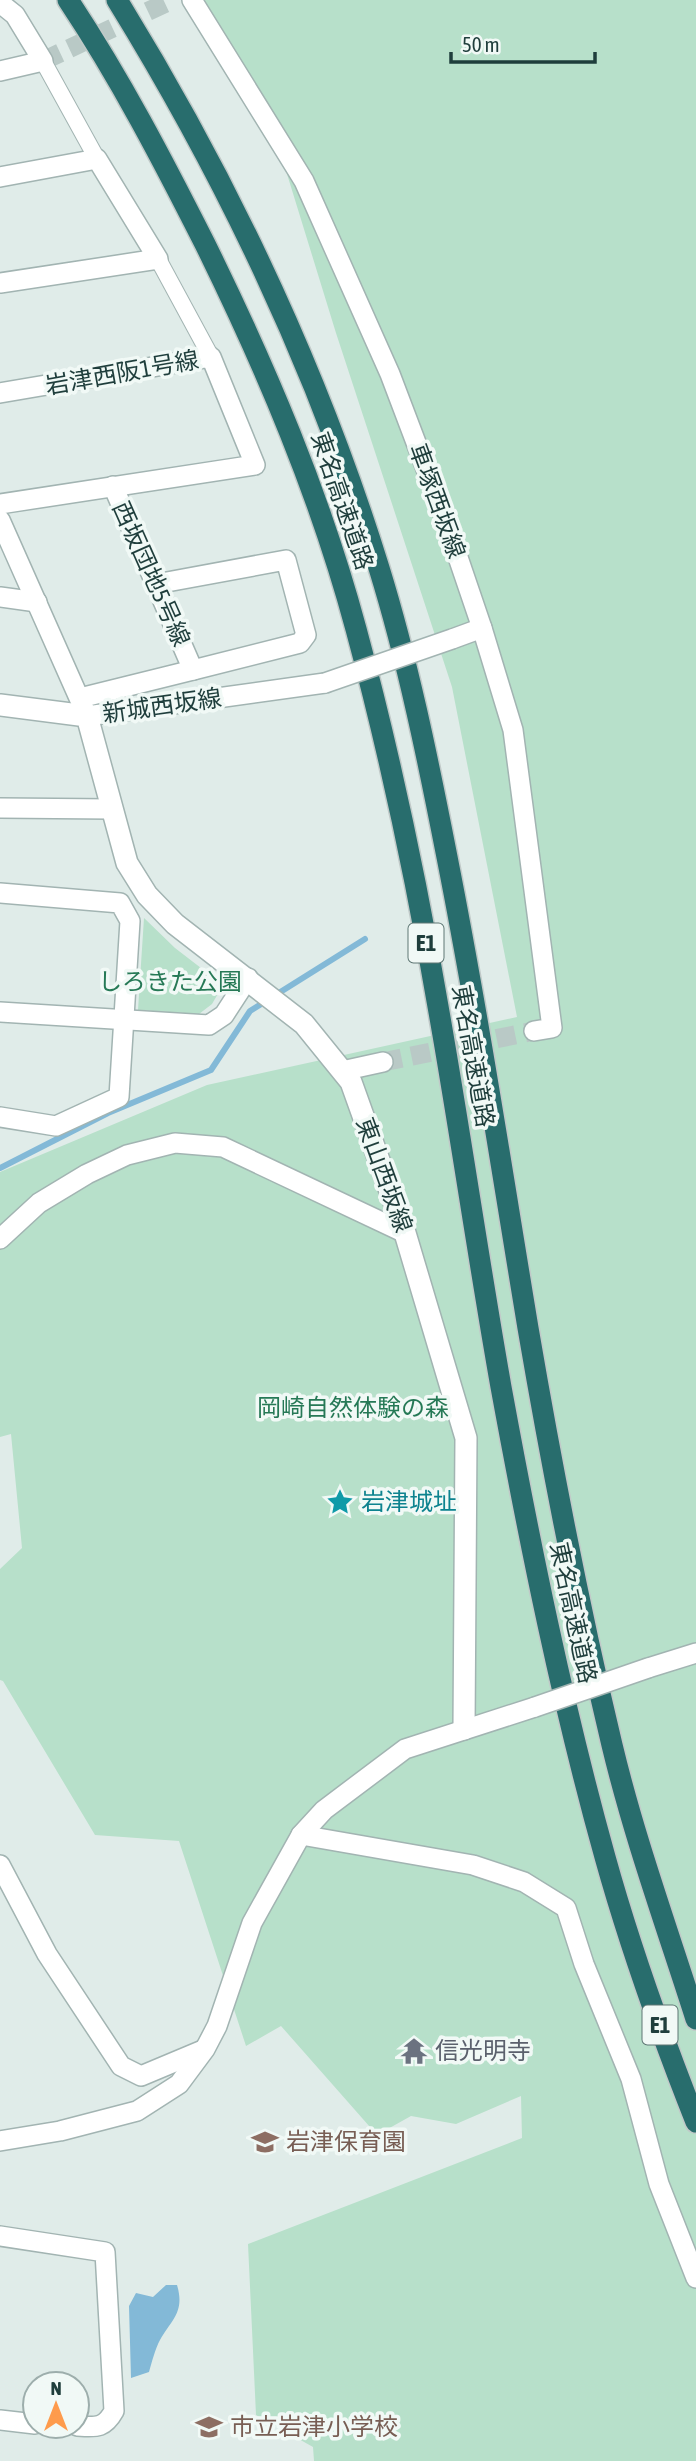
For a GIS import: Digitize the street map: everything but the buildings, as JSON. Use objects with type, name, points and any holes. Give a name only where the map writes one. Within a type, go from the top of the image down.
[{"type":"highway","name":"東名高速道路","points":[[68,0],[126,95],[174,182],[252,339],[296,446],[355,624],[408,845],[439,1010],[501,1383],[528,1527],[571,1726],[605,1859],[694,2117]]},
{"type":"highway","name":"東名高速道路","points":[[117,0],[165,78],[214,167],[281,305],[323,402],[380,570],[427,751],[473,990],[530,1335],[572,1562],[613,1749],[696,2019]]},
{"type":"street","name":"車塚西坂線","points":[[192,0],[304,181],[390,374],[445,519],[482,628],[513,730],[552,1028],[534,1031]]},
{"type":"street","points":[[0,3],[15,15],[43,61],[97,159],[158,259],[211,357]]},
{"type":"street","points":[[0,71],[43,61]]},
{"type":"street","points":[[0,177],[97,159]]},
{"type":"street","points":[[0,283],[158,259]]},
{"type":"street","name":"岩津西阪1号線","points":[[0,393],[211,357],[255,465],[113,486]]},
{"type":"street","points":[[0,505],[113,486]]},
{"type":"street","name":"西坂団地5号線","points":[[84,707],[193,670],[113,486]]},
{"type":"street","points":[[0,520],[84,707]]},
{"type":"street","points":[[156,584],[286,560],[306,635],[300,643],[193,670]]},
{"type":"street","points":[[0,597],[37,602]]},
{"type":"street","name":"新城西坂線","points":[[0,705],[84,707],[325,683],[482,628]]},
{"type":"street","name":"東山西坂線","points":[[84,707],[127,863],[147,895],[175,924],[304,1024],[351,1082],[405,1233],[466,1438],[464,1729]]},
{"type":"street","points":[[0,808],[111,809]]},
{"type":"street","points":[[0,893],[120,903],[130,921],[119,1097],[57,1126],[0,1117]]},
{"type":"street","points":[[0,1020],[0,1012],[209,1025],[224,1015],[248,978]]},
{"type":"street","points":[[342,1071],[383,1062]]},
{"type":"street","points":[[0,1239],[39,1203],[87,1174],[127,1155],[175,1143],[223,1147],[405,1233]]},
{"type":"street","points":[[0,2141],[60,2131],[137,2111],[179,2084],[205,2049],[217,2026],[251,1923],[301,1835],[324,1810],[405,1749],[696,1653]]},
{"type":"street","points":[[301,1835],[473,1865],[524,1882],[566,1908],[584,1964],[631,2079],[659,2184],[696,2278]]},
{"type":"street","points":[[0,1865],[47,1954],[121,2066],[141,2076],[205,2049]]},
{"type":"street","points":[[0,2236],[105,2252],[114,2411],[108,2422],[91,2427]]},
{"type":"street","points":[[0,2420],[21,2422]]},
{"type":"green space","name":"岡崎自然体験の森","points":[[193,0],[696,0],[696,2461],[314,2461],[313,2447],[256,2415],[248,2244],[522,2138],[521,2096],[456,2124],[411,2116],[377,2135],[281,2026],[246,2046],[179,1841],[95,1835],[0,1680],[0,1569],[22,1548],[11,1434],[0,1437],[0,1172],[207,1085],[517,1017],[452,687],[336,333],[275,135]]},
{"type":"green space","name":"しろきた公園","points":[[144,918],[175,948],[223,985],[212,1004],[199,1014],[138,1010]]},
{"type":"water","points":[[166,2285],[177,2285],[178,2309],[158,2344],[149,2372],[131,2378],[129,2306],[136,2293],[153,2297]]},
{"type":"waterway","points":[[0,1168],[108,1113],[211,1070],[250,1011],[365,939]]},
{"type":"tunnel","points":[[43,61],[172,0]]},
{"type":"tunnel","points":[[383,1062],[534,1031]]},
{"type":"place","name":"岩津城址","points":[[340,1502]]},
{"type":"place","name":"信光明寺","points":[[414,2051]]},
{"type":"place","name":"岩津保育園","points":[[265,2142]]},
{"type":"place","name":"市立岩津小学校","points":[[209,2427]]}]
